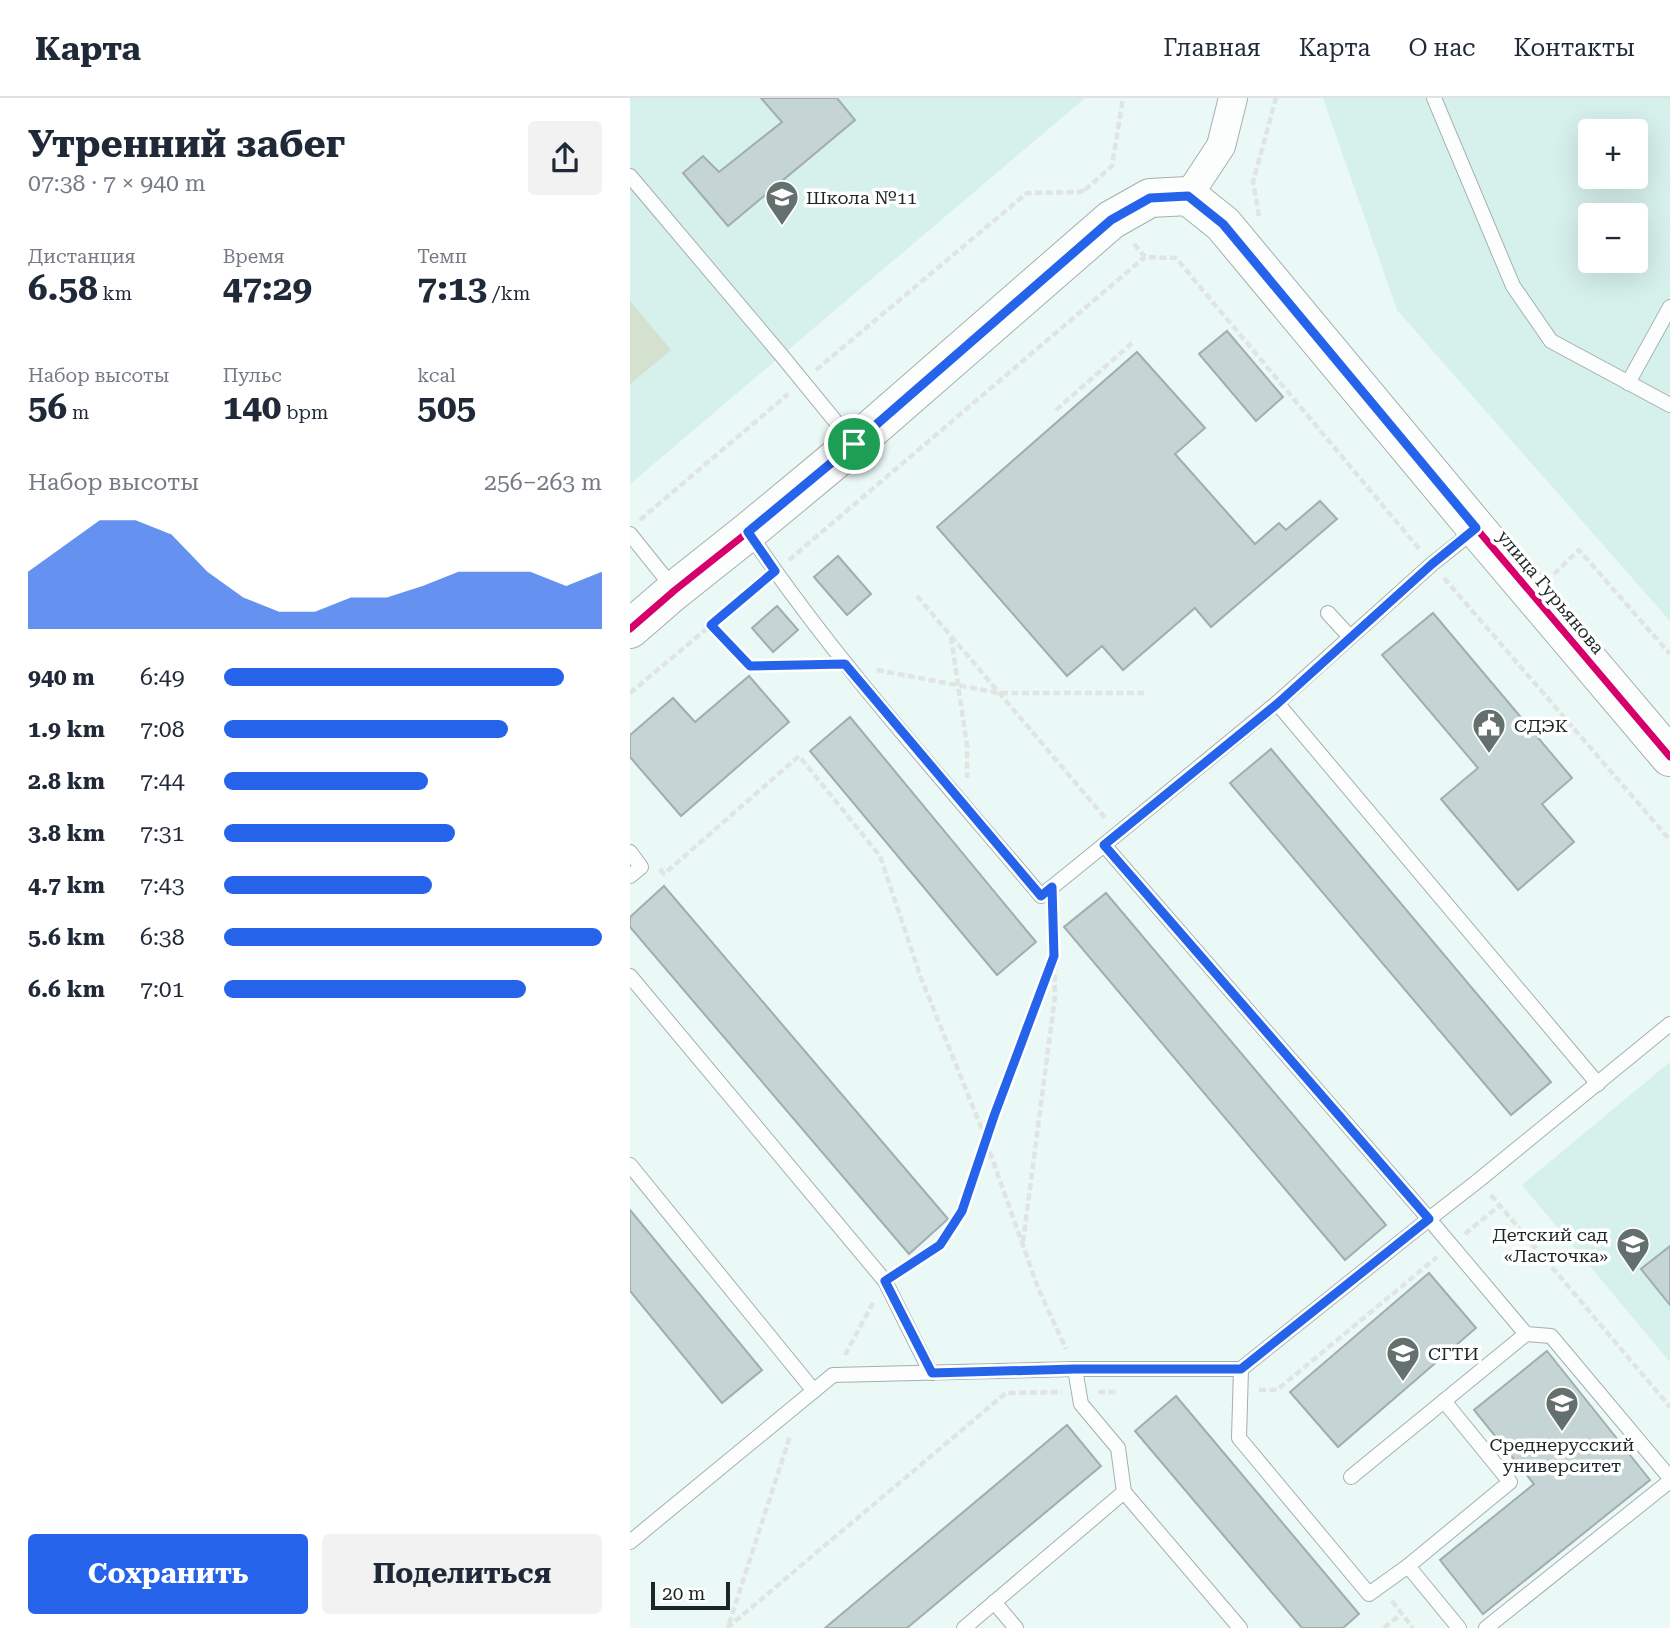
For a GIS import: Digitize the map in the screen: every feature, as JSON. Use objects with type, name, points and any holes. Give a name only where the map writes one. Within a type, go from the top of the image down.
[{"type":"street","points":[[630,629],[854,444],[1111,220],[1150,198],[1188,196],[1222,146],[1233,98]]},
{"type":"street","name":"улица Гурьянова","points":[[1188,196],[1223,224],[1670,757]]},
{"type":"lane","points":[[1434,98],[1513,286],[1550,341],[1670,405]]},
{"type":"lane","points":[[630,176],[854,444]]},
{"type":"lane","points":[[1628,383],[1670,307]]},
{"type":"lane","points":[[748,532],[845,664],[1041,896],[1277,704],[1432,564],[1476,528]]},
{"type":"lane","points":[[630,534],[675,590]]},
{"type":"lane","points":[[1328,613],[1350,638]]},
{"type":"lane","points":[[1277,704],[1598,1084]]},
{"type":"lane","points":[[1104,845],[1526,1334]]},
{"type":"lane","points":[[630,852],[642,867],[630,876]]},
{"type":"lane","points":[[630,976],[885,1281],[932,1373]]},
{"type":"lane","points":[[630,1542],[833,1376],[1075,1369],[1241,1369],[1479,1181],[1670,1024]]},
{"type":"lane","points":[[630,1165],[814,1391]]},
{"type":"lane","points":[[1351,1477],[1526,1334],[1551,1336],[1670,1480],[1486,1628]]},
{"type":"lane","points":[[1075,1369],[1081,1404],[1118,1448],[1124,1492],[1240,1628]]},
{"type":"lane","points":[[1241,1369],[1239,1438],[1369,1594],[1408,1566],[1510,1482],[1444,1401]]},
{"type":"lane","points":[[964,1628],[1124,1492]]},
{"type":"lane","points":[[1408,1566],[1460,1628]]},
{"type":"lane","points":[[994,1602],[1016,1628]]},
{"type":"path","points":[[630,528],[1027,193],[1080,192],[1086,189],[1112,166],[1123,98]]},
{"type":"path","points":[[1260,220],[1252,182],[1276,98]]},
{"type":"path","points":[[1086,189],[1094,200]]},
{"type":"path","points":[[1128,239],[1145,257]]},
{"type":"path","points":[[630,693],[1145,257],[1176,258],[1432,564],[1670,840]]},
{"type":"path","points":[[1056,410],[1132,343]]},
{"type":"path","points":[[1552,577],[1579,550],[1670,654]]},
{"type":"path","points":[[917,596],[1118,833]]},
{"type":"path","points":[[711,625],[750,666],[845,664],[999,693],[1143,692]]},
{"type":"path","points":[[951,637],[967,746],[967,782]]},
{"type":"path","points":[[656,863],[664,874],[799,756],[880,856],[921,978],[986,1140],[1038,1288],[1075,1369]]},
{"type":"path","points":[[1023,1245],[1055,996],[1052,887]]},
{"type":"path","points":[[833,1376],[885,1281],[940,1245],[962,1211],[1054,956]]},
{"type":"path","points":[[1479,1181],[1670,1407]]},
{"type":"path","points":[[727,1628],[801,1402]]},
{"type":"path","points":[[1380,1586],[1413,1628]]},
{"type":"path","points":[[1384,1628],[1401,1614]]},
{"type":"shaded area","name":"Школа №11","points":[[630,98],[1085,98],[630,484]]},
{"type":"shaded area","points":[[1323,98],[1670,98],[1670,621],[1397,310]]},
{"type":"shaded area","points":[[630,301],[671,350],[630,384]]},
{"type":"shaded area","name":"Детский сад «Ласточка»","points":[[1670,1062],[1670,1362],[1522,1185]]},
{"type":"building","points":[[761,98],[837,98],[855,120],[728,226],[683,173],[703,156],[719,172],[782,122]]},
{"type":"building","points":[[1227,331],[1283,397],[1256,421],[1199,354]]},
{"type":"building","points":[[1137,352],[1205,428],[1175,454],[1255,544],[1279,523],[1286,530],[1320,501],[1337,519],[1211,627],[1195,608],[1123,670],[1102,646],[1067,676],[937,527]]},
{"type":"building","points":[[838,556],[871,594],[847,615],[814,577]]},
{"type":"building","points":[[777,606],[798,630],[773,652],[752,628]]},
{"type":"building","points":[[1433,613],[1572,778],[1542,804],[1574,842],[1518,890],[1441,799],[1478,768],[1382,655]]},
{"type":"building","points":[[749,676],[789,722],[681,816],[630,757],[630,735],[673,698],[695,722]]},
{"type":"building","points":[[850,717],[1036,942],[997,975],[810,751]]},
{"type":"building","points":[[1271,749],[1551,1082],[1511,1115],[1230,783]]},
{"type":"building","points":[[664,886],[948,1219],[909,1254],[630,927],[630,917]]},
{"type":"building","points":[[1106,893],[1386,1225],[1345,1260],[1064,927]]},
{"type":"building","points":[[630,1210],[762,1370],[722,1403],[630,1291]]},
{"type":"building","points":[[1670,1246],[1670,1305],[1641,1269]]},
{"type":"building","points":[[1429,1273],[1476,1328],[1338,1447],[1290,1392]]},
{"type":"building","points":[[1547,1351],[1650,1480],[1483,1614],[1440,1560],[1534,1484],[1474,1410]]},
{"type":"building","points":[[1176,1396],[1359,1614],[1343,1628],[1302,1628],[1135,1431]]},
{"type":"building","points":[[1067,1425],[1101,1466],[907,1628],[825,1628]]},
{"type":"cycle path","points":[[630,629],[854,444],[1111,220],[1150,198],[1188,196],[1223,224],[1670,757]]},
{"type":"place","name":"Школа №11","points":[[782,227]]},
{"type":"place","name":"СДЭК","points":[[1489,755]]},
{"type":"place","name":"Детский сад «Ласточка»","points":[[1633,1274]]},
{"type":"place","name":"СГТИ","points":[[1403,1383]]},
{"type":"place","name":"Среднерусский университет","points":[[1562,1433]]},
{"type":"route","points":[[1188,196],[1223,224],[1476,528],[1432,564],[1277,704],[1104,845],[1429,1219],[1241,1369],[1075,1369],[932,1373],[885,1281],[940,1245],[962,1211],[994,1116],[1054,956],[1052,887],[1041,896],[845,664],[750,666],[711,625],[775,571],[748,532],[854,444],[1111,220],[1150,198],[1188,196]]}]
